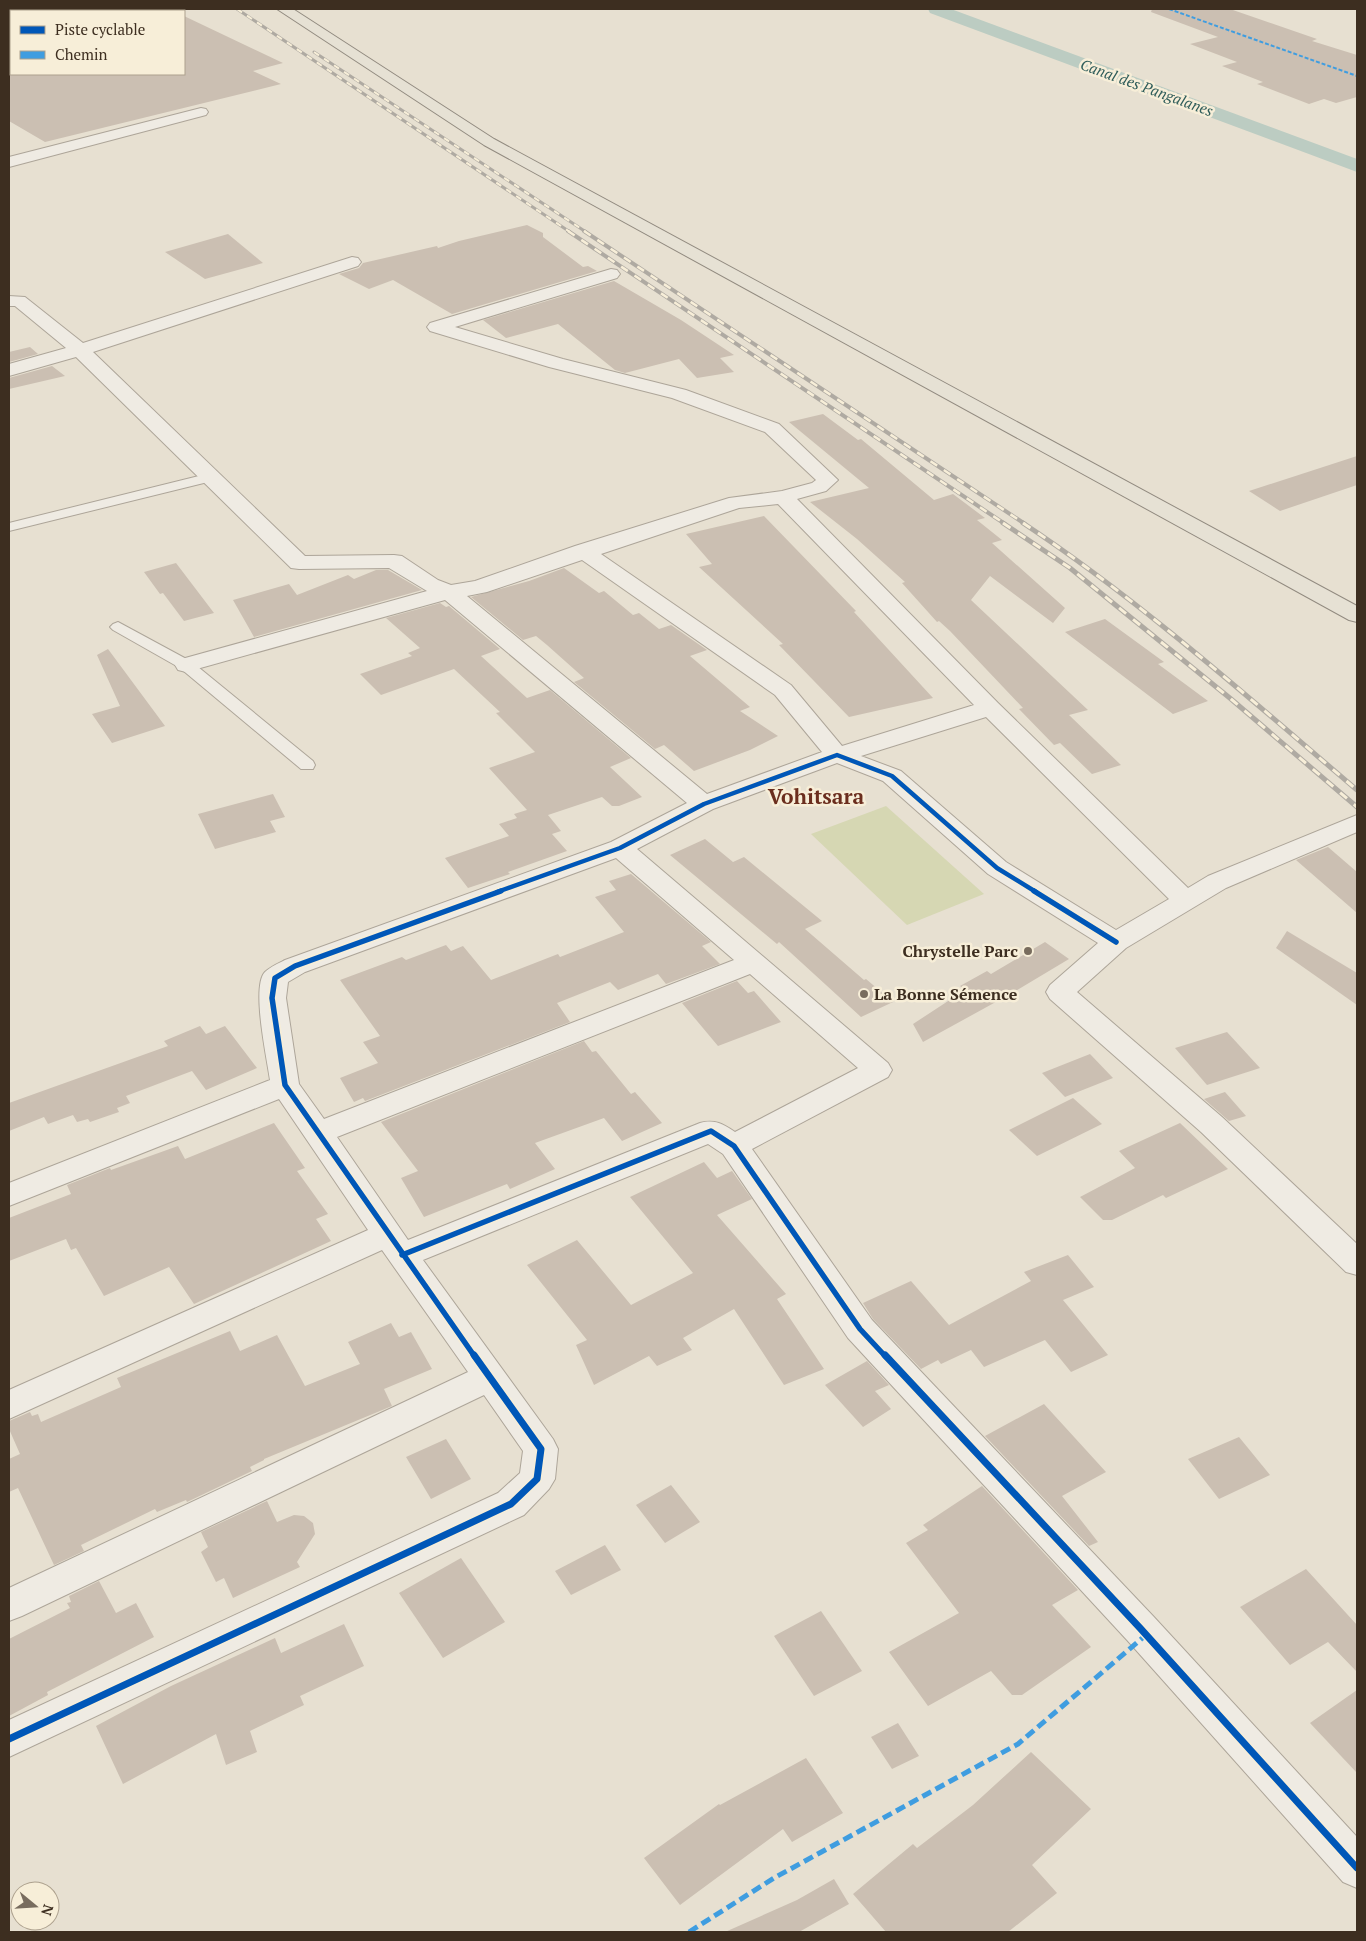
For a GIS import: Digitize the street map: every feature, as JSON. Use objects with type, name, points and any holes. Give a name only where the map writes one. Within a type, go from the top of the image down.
[{"type":"main road","points":[[284,9],[489,142],[1357,615]]},
{"type":"street","points":[[9,162],[201,112]]},
{"type":"street","points":[[9,370],[80,350],[352,262]]},
{"type":"street","points":[[186,665],[449,592],[479,587],[583,551],[736,502],[783,497],[819,487],[828,480],[772,428],[679,394],[556,363],[436,327],[610,274]]},
{"type":"street","points":[[9,300],[19,301],[80,350],[298,563],[394,561],[430,585],[449,592],[704,804]]},
{"type":"street","points":[[783,497],[990,708],[1186,901]]},
{"type":"street","points":[[583,551],[782,690],[837,755],[892,776],[997,868],[1116,942]]},
{"type":"street","points":[[9,1739],[511,1504],[537,1479],[541,1449],[395,1245],[285,1085],[272,998],[275,978],[295,966],[620,848],[704,804],[837,755],[990,708]]},
{"type":"street","points":[[1357,822],[1217,882],[1116,942],[1060,992],[1172,1087],[1294,1200],[1357,1263]]},
{"type":"street","points":[[620,848],[878,1070],[734,1146]]},
{"type":"street","points":[[318,1134],[753,963]]},
{"type":"street","points":[[9,1195],[285,1085]]},
{"type":"street","points":[[9,1405],[395,1245],[711,1131],[734,1146],[860,1329],[1351,1850]]},
{"type":"street","points":[[9,1605],[490,1377]]},
{"type":"lane","points":[[9,528],[211,477]]},
{"type":"lane","points":[[118,627],[186,665],[307,765]]},
{"type":"green space","points":[[886,806],[984,894],[907,925],[811,834]]},
{"type":"building","points":[[1152,9],[1230,9],[1317,39],[1312,41],[1357,55],[1357,97],[1336,103],[1324,99],[1309,104],[1257,84],[1263,82],[1222,66],[1237,62],[1190,44],[1218,37],[1151,12]]},
{"type":"building","points":[[185,16],[283,63],[253,71],[281,84],[45,142],[9,121],[9,75],[185,75]]},
{"type":"building","points":[[527,225],[543,233],[543,237],[583,267],[588,266],[597,271],[452,314],[393,280],[369,289],[339,274],[359,268],[363,263],[437,246],[438,248],[459,241]]},
{"type":"building","points":[[228,234],[263,263],[205,279],[165,252]]},
{"type":"building","points":[[614,281],[681,320],[734,355],[720,358],[734,372],[697,378],[679,359],[625,373],[615,370],[558,324],[506,338],[483,320]]},
{"type":"building","points":[[30,347],[38,354],[9,362],[9,352]]},
{"type":"building","points":[[52,366],[65,376],[9,389],[9,378]]},
{"type":"building","points":[[823,414],[858,440],[861,439],[934,500],[953,494],[985,518],[977,520],[1002,540],[992,543],[1065,608],[1053,623],[990,576],[971,600],[1088,710],[1069,715],[1121,765],[1092,774],[1060,743],[1054,745],[1019,709],[1023,708],[950,631],[939,621],[937,622],[902,583],[905,582],[857,539],[810,502],[869,488],[789,422]]},
{"type":"building","points":[[1357,456],[1357,485],[1280,511],[1249,491]]},
{"type":"building","points":[[764,516],[856,611],[854,612],[933,698],[849,717],[779,645],[783,644],[699,567],[712,564],[686,534]]},
{"type":"building","points":[[176,563],[214,613],[184,621],[163,593],[160,594],[144,572]]},
{"type":"building","points":[[564,568],[599,593],[604,591],[633,615],[639,613],[659,629],[671,625],[707,650],[690,656],[750,707],[740,711],[778,736],[750,750],[694,771],[664,745],[655,749],[574,682],[584,678],[536,636],[523,640],[471,597],[529,581]]},
{"type":"building","points":[[376,570],[388,570],[422,590],[254,637],[233,600],[289,584],[297,595],[348,575],[354,579]]},
{"type":"building","points":[[440,603],[446,607],[449,606],[500,649],[481,656],[527,698],[550,690],[631,758],[610,767],[642,797],[619,806],[612,806],[602,797],[548,815],[561,831],[552,834],[567,851],[508,872],[510,874],[468,888],[445,858],[509,836],[499,824],[517,818],[514,814],[527,810],[489,768],[535,752],[496,713],[500,712],[454,669],[381,695],[360,674],[412,656],[408,653],[420,648],[386,618]]},
{"type":"building","points":[[1105,619],[1164,662],[1158,664],[1208,701],[1173,714],[1065,632]]},
{"type":"building","points":[[108,649],[165,726],[112,743],[92,714],[120,706],[97,655]]},
{"type":"building","points":[[273,794],[285,817],[270,821],[276,832],[215,849],[198,814]]},
{"type":"building","points":[[705,839],[733,862],[744,857],[822,921],[805,929],[864,980],[866,979],[893,1002],[861,1017],[779,942],[777,944],[670,855]]},
{"type":"building","points":[[1328,847],[1357,872],[1357,913],[1296,860]]},
{"type":"building","points":[[631,874],[711,942],[702,946],[720,964],[666,984],[658,974],[618,990],[610,982],[557,1003],[570,1022],[365,1101],[363,1098],[354,1102],[340,1078],[378,1063],[363,1042],[380,1036],[340,980],[402,957],[406,960],[446,945],[451,951],[463,946],[491,980],[558,954],[560,957],[624,932],[595,897],[616,890],[609,881]]},
{"type":"building","points":[[1287,931],[1357,973],[1357,1005],[1276,948]]},
{"type":"building","points":[[1045,942],[1069,959],[1014,992],[923,1042],[913,1024],[965,990],[960,986],[987,971],[991,974]]},
{"type":"building","points":[[737,981],[748,993],[754,991],[781,1022],[718,1046],[682,1003]]},
{"type":"building","points":[[200,1026],[206,1034],[225,1026],[257,1068],[206,1090],[192,1071],[126,1096],[130,1103],[117,1108],[119,1112],[90,1122],[88,1119],[77,1122],[73,1115],[48,1124],[44,1117],[9,1131],[9,1103],[168,1046],[164,1041]]},
{"type":"building","points":[[1227,1032],[1260,1068],[1207,1085],[1175,1048]]},
{"type":"building","points":[[584,1041],[592,1052],[596,1051],[631,1094],[635,1092],[662,1123],[622,1141],[604,1118],[535,1143],[555,1169],[510,1189],[507,1184],[424,1217],[401,1178],[418,1171],[381,1122]]},
{"type":"building","points":[[1090,1054],[1113,1078],[1065,1097],[1042,1073]]},
{"type":"building","points":[[1225,1092],[1246,1116],[1229,1121],[1204,1099]]},
{"type":"building","points":[[1073,1098],[1102,1124],[1037,1156],[1009,1130]]},
{"type":"building","points":[[274,1123],[305,1168],[297,1171],[328,1214],[316,1219],[331,1241],[194,1304],[169,1267],[104,1296],[76,1248],[71,1250],[66,1239],[9,1261],[9,1218],[71,1194],[67,1185],[110,1168],[111,1170],[178,1146],[185,1159]]},
{"type":"building","points":[[1180,1123],[1228,1169],[1166,1198],[1163,1195],[1112,1220],[1103,1220],[1080,1197],[1135,1168],[1119,1151]]},
{"type":"building","points":[[704,1162],[717,1178],[732,1171],[752,1199],[717,1215],[786,1294],[777,1299],[824,1369],[784,1385],[734,1309],[683,1338],[692,1350],[657,1366],[649,1356],[594,1385],[576,1345],[587,1340],[527,1265],[577,1240],[631,1305],[693,1273],[630,1197]]},
{"type":"building","points":[[1068,1255],[1094,1287],[1063,1300],[1108,1355],[1071,1372],[1045,1340],[984,1367],[971,1350],[941,1364],[938,1360],[921,1369],[873,1319],[863,1303],[911,1281],[949,1325],[1031,1281],[1024,1272]]},
{"type":"building","points":[[391,1323],[399,1337],[411,1332],[432,1369],[384,1389],[392,1406],[264,1459],[250,1467],[252,1471],[187,1502],[186,1500],[157,1512],[155,1509],[81,1545],[84,1551],[54,1565],[18,1488],[9,1492],[9,1459],[20,1454],[9,1429],[9,1421],[30,1412],[32,1416],[38,1414],[41,1422],[121,1387],[117,1378],[230,1331],[240,1351],[277,1335],[305,1386],[360,1364],[348,1342]]},
{"type":"building","points":[[867,1361],[889,1385],[875,1391],[891,1409],[863,1427],[825,1385]]},
{"type":"building","points":[[1044,1404],[1106,1472],[1062,1496],[1098,1542],[1089,1546],[985,1436]]},
{"type":"building","points":[[1239,1437],[1270,1475],[1219,1499],[1188,1459]]},
{"type":"building","points":[[446,1439],[471,1479],[431,1499],[406,1457]]},
{"type":"building","points":[[671,1485],[700,1522],[665,1543],[636,1505]]},
{"type":"building","points":[[982,1486],[1078,1590],[1052,1605],[1091,1647],[1022,1695],[1012,1695],[991,1671],[928,1706],[889,1652],[959,1613],[906,1543],[928,1530],[923,1525]]},
{"type":"building","points":[[267,1501],[277,1522],[294,1515],[304,1516],[313,1523],[315,1534],[297,1562],[300,1567],[233,1598],[224,1578],[216,1582],[201,1552],[208,1547],[201,1532]]},
{"type":"building","points":[[605,1545],[621,1570],[571,1595],[555,1571]]},
{"type":"building","points":[[461,1558],[505,1622],[443,1658],[399,1593]]},
{"type":"building","points":[[1306,1569],[1357,1625],[1357,1672],[1328,1642],[1290,1665],[1240,1607]]},
{"type":"building","points":[[99,1581],[116,1613],[136,1603],[154,1637],[47,1692],[48,1695],[9,1716],[9,1639],[70,1608],[67,1603],[71,1602],[69,1596]]},
{"type":"building","points":[[821,1611],[862,1671],[814,1696],[774,1636]]},
{"type":"building","points":[[344,1624],[364,1666],[300,1696],[304,1705],[250,1731],[257,1752],[226,1765],[216,1734],[123,1784],[96,1726],[171,1686],[275,1638],[281,1653]]},
{"type":"building","points":[[1357,1690],[1357,1773],[1310,1723]]},
{"type":"building","points":[[898,1723],[919,1756],[892,1769],[871,1737]]},
{"type":"building","points":[[1031,1752],[1091,1809],[1032,1865],[1057,1893],[1008,1932],[886,1932],[853,1894],[913,1844],[917,1848],[973,1805]]},
{"type":"building","points":[[806,1758],[843,1813],[792,1842],[783,1829],[680,1905],[644,1858],[719,1804]]},
{"type":"building","points":[[834,1879],[849,1904],[799,1932],[725,1932],[797,1900]]},
{"type":"waterway","name":"Canal des Pangalanes","points":[[936,9],[1357,166]]},
{"type":"railway","points":[[237,9],[570,232]]},
{"type":"railway","points":[[314,52],[586,232]]},
{"type":"railway","points":[[568,231],[1005,524]]},
{"type":"railway","points":[[584,231],[1025,524]]},
{"type":"railway","points":[[1003,523],[1070,568],[1231,699],[1357,807]]},
{"type":"railway","points":[[1023,523],[1067,553],[1152,618],[1357,790]]},
{"type":"marked path","points":[[1169,9],[1357,76]]},
{"type":"marked path","points":[[689,1932],[774,1878],[1018,1744],[1146,1635]]},
{"type":"cycle path","points":[[9,1739],[511,1504],[537,1479],[541,1449],[402,1255],[285,1085],[272,998],[275,978],[295,966],[620,848],[704,804],[837,755],[892,776],[997,868],[1116,942]]},
{"type":"cycle path","points":[[402,1255],[711,1131],[734,1146],[860,1329],[1140,1628],[1357,1868]]},
{"type":"place","name":"Chrystelle Parc","points":[[1028,951]]},
{"type":"place","name":"La Bonne Sémence","points":[[864,994]]},
{"type":"district","name":"Vohitsara","points":[[816,796]]}]
